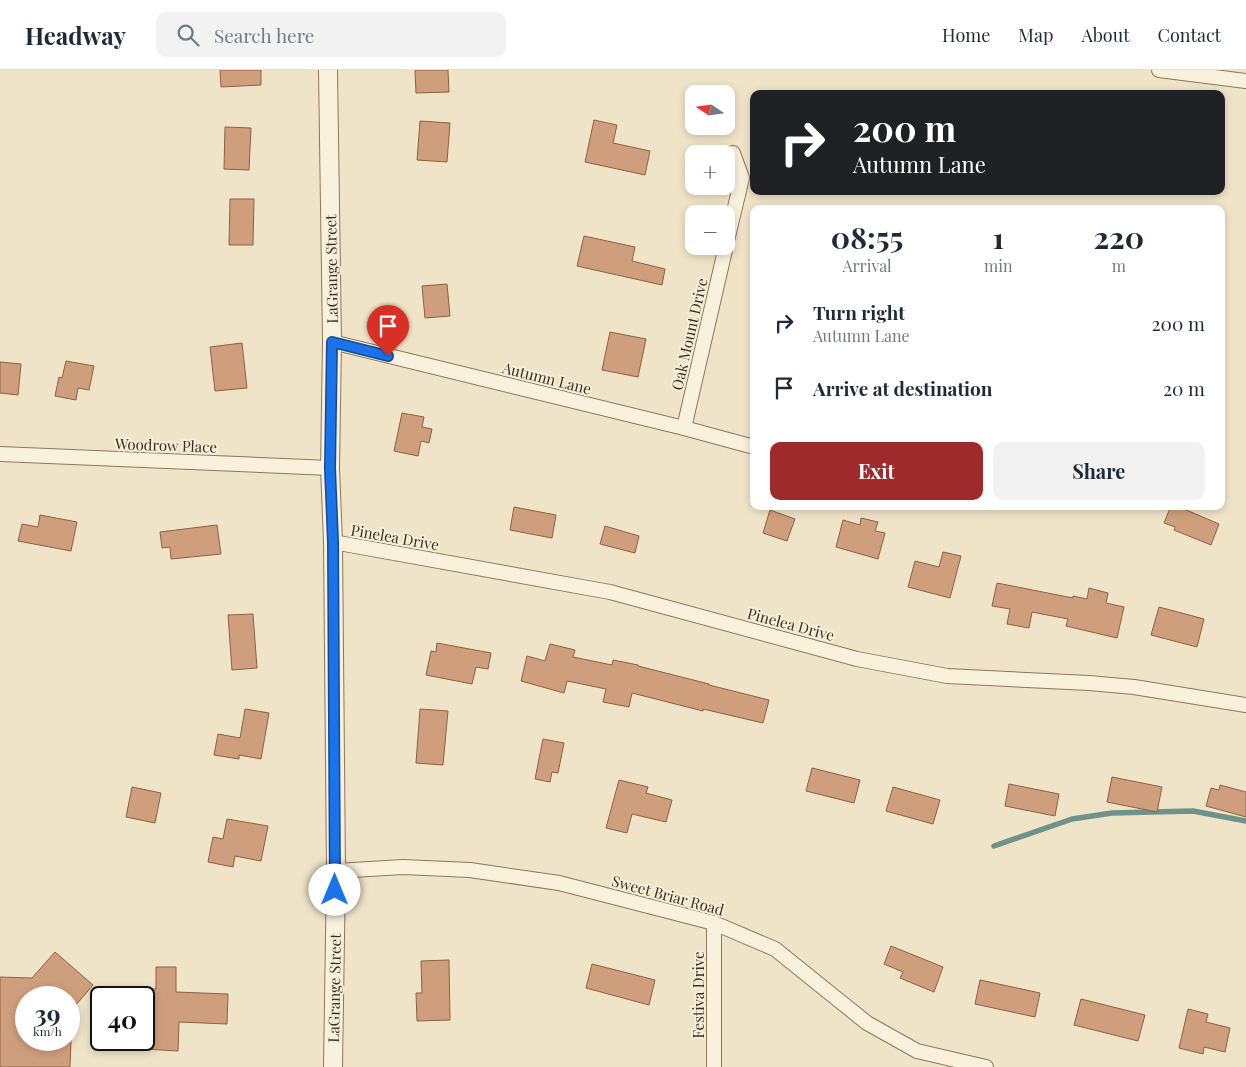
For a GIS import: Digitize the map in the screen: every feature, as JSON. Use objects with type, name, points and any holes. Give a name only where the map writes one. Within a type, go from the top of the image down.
[{"type":"street","name":"LaGrange Street","points":[[328,70],[332,342],[330,468],[333,542],[336,871],[333,1067]]},
{"type":"street","points":[[1159,70],[1246,81]]},
{"type":"street","name":"Oak Mount Drive","points":[[735,159],[742,178],[735,208]]},
{"type":"street","name":"Oak Mount Drive","points":[[684,428],[724,255]]},
{"type":"street","name":"Autumn Lane","points":[[332,342],[750,446]]},
{"type":"street","name":"Woodrow Place","points":[[0,454],[330,468]]},
{"type":"street","name":"Pinelea Drive","points":[[333,542],[610,592],[857,659],[947,676],[1134,687],[1246,705]]},
{"type":"street","name":"Sweet Briar Road","points":[[336,871],[403,868],[470,870],[559,883],[714,923],[775,949],[867,1023],[917,1051],[986,1067]]},
{"type":"street","name":"Festiva Drive","points":[[714,923],[714,1067]]},
{"type":"building","points":[[220,70],[261,70],[261,85],[221,87]]},
{"type":"building","points":[[415,70],[448,70],[449,92],[416,93]]},
{"type":"building","points":[[594,120],[617,125],[613,143],[650,151],[645,175],[585,162]]},
{"type":"building","points":[[420,121],[450,123],[447,162],[417,160]]},
{"type":"building","points":[[225,127],[251,128],[249,170],[224,169]]},
{"type":"building","points":[[230,199],[254,199],[253,245],[229,245]]},
{"type":"building","points":[[584,236],[635,247],[632,261],[665,269],[662,285],[577,266]]},
{"type":"building","points":[[447,284],[450,316],[425,318],[422,286]]},
{"type":"building","points":[[610,332],[646,339],[638,377],[602,370]]},
{"type":"building","points":[[242,343],[247,388],[215,391],[210,347]]},
{"type":"building","points":[[66,361],[94,366],[89,390],[78,388],[76,400],[55,396],[59,377],[62,378]]},
{"type":"building","points":[[0,362],[21,364],[18,395],[0,393]]},
{"type":"building","points":[[402,413],[424,417],[422,427],[432,429],[429,443],[421,441],[418,456],[394,451]]},
{"type":"building","points":[[514,507],[556,515],[552,538],[510,530]]},
{"type":"building","points":[[770,510],[795,519],[787,541],[763,533]]},
{"type":"building","points":[[1169,510],[1186,510],[1219,524],[1211,545],[1174,530],[1175,527],[1164,523]]},
{"type":"building","points":[[40,515],[77,522],[71,551],[18,541],[22,524],[38,527]]},
{"type":"building","points":[[861,518],[878,522],[875,531],[885,533],[878,559],[836,547],[843,520],[860,525]]},
{"type":"building","points":[[217,525],[221,554],[171,559],[170,547],[162,548],[160,532]]},
{"type":"building","points":[[605,526],[639,536],[635,553],[600,544]]},
{"type":"building","points":[[943,552],[961,556],[950,598],[908,587],[915,561],[939,567]]},
{"type":"building","points":[[997,583],[1073,598],[1073,596],[1087,599],[1089,588],[1108,593],[1106,603],[1124,607],[1117,638],[1066,626],[1068,619],[1032,612],[1029,628],[1007,624],[1010,609],[992,606]]},
{"type":"building","points":[[1159,607],[1204,619],[1197,647],[1151,635]]},
{"type":"building","points":[[253,614],[257,668],[232,670],[228,615]]},
{"type":"building","points":[[437,643],[491,653],[488,669],[476,667],[472,684],[426,675],[431,651],[436,652]]},
{"type":"building","points":[[550,644],[575,650],[573,657],[612,665],[613,660],[638,665],[769,700],[763,723],[703,709],[703,711],[632,693],[629,707],[603,702],[606,689],[567,681],[564,693],[521,681],[527,656],[545,661]]},
{"type":"building","points":[[245,709],[269,713],[261,759],[239,755],[239,759],[214,755],[218,734],[240,738]]},
{"type":"building","points":[[420,709],[448,711],[443,765],[416,763]]},
{"type":"building","points":[[543,739],[564,743],[558,773],[552,772],[550,782],[535,779]]},
{"type":"building","points":[[812,768],[860,780],[854,803],[806,791]]},
{"type":"building","points":[[1112,777],[1162,787],[1157,812],[1107,802]]},
{"type":"building","points":[[619,780],[648,787],[646,793],[672,800],[666,822],[632,814],[627,833],[606,828]]},
{"type":"building","points":[[1009,784],[1059,794],[1055,816],[1005,806]]},
{"type":"building","points":[[1220,785],[1246,792],[1246,817],[1206,806],[1211,788],[1219,790]]},
{"type":"building","points":[[132,787],[161,793],[155,823],[126,817]]},
{"type":"building","points":[[893,787],[940,800],[933,824],[886,811]]},
{"type":"building","points":[[227,819],[268,826],[261,861],[235,856],[233,867],[208,862],[213,837],[223,839]]},
{"type":"building","points":[[891,946],[943,967],[934,992],[900,978],[903,972],[884,964]]},
{"type":"building","points":[[55,952],[93,985],[90,986],[80,1000],[80,986],[15,986],[15,1051],[71,1051],[70,1067],[0,1067],[0,977],[32,978]]},
{"type":"building","points":[[449,960],[450,1020],[417,1021],[416,993],[422,993],[421,961]]},
{"type":"building","points":[[592,964],[655,980],[649,1005],[586,988]]},
{"type":"building","points":[[156,967],[176,967],[176,992],[228,994],[227,1024],[179,1022],[178,1051],[155,1050]]},
{"type":"building","points":[[980,980],[1040,993],[1035,1017],[975,1004]]},
{"type":"building","points":[[1081,999],[1145,1015],[1138,1041],[1074,1025]]},
{"type":"building","points":[[1188,1009],[1208,1014],[1206,1022],[1230,1028],[1225,1052],[1204,1047],[1203,1054],[1179,1048]]},
{"type":"waterway","points":[[994,846],[1072,819],[1112,813],[1193,811],[1246,821]]},
{"type":"route","points":[[335,890],[333,542],[330,468],[332,342],[388,356]]}]
